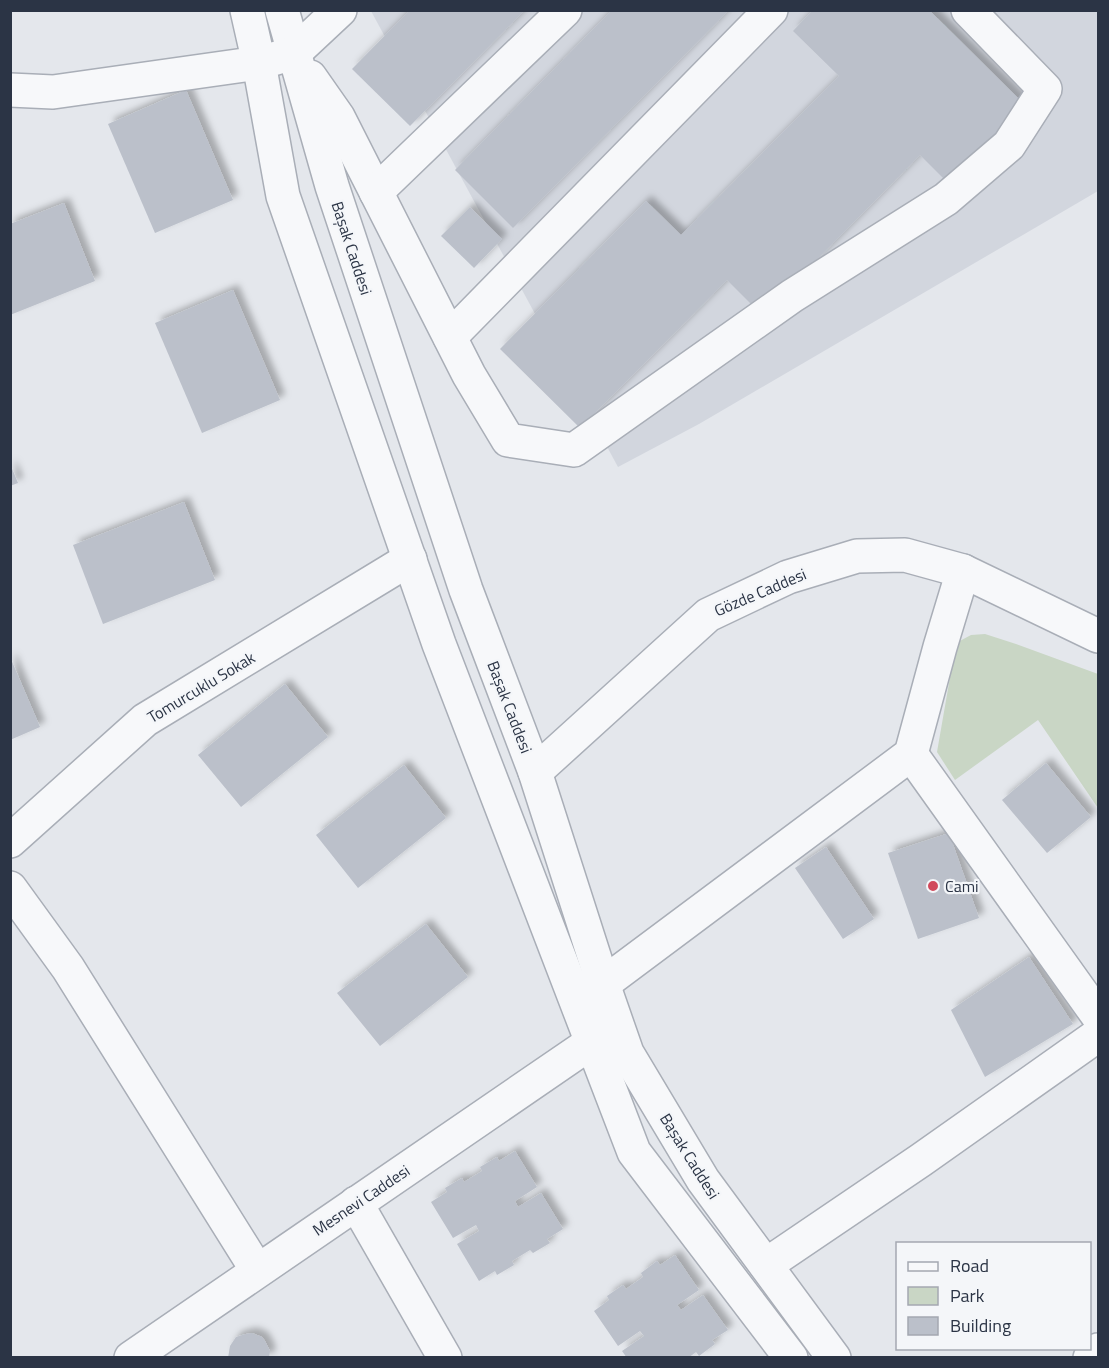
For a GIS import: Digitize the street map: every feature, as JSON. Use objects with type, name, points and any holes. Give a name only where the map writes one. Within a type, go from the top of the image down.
[{"type":"street","points":[[248,10],[283,196],[439,644],[634,1152],[791,1358]]},
{"type":"street","name":"Başak Caddesi","points":[[282,10],[332,186],[466,590],[535,772],[627,1053],[703,1180],[834,1358]]},
{"type":"street","points":[[10,90],[53,92],[259,63],[294,53],[340,10]]},
{"type":"street","points":[[376,192],[565,10]]},
{"type":"street","points":[[450,337],[771,10]]},
{"type":"street","points":[[294,53],[338,117],[469,375],[508,440],[574,450],[792,296],[946,199],[1009,145],[1045,89],[968,10]]},
{"type":"street","name":"Gözde Caddesi","points":[[535,772],[708,615],[788,577],[857,556],[904,555],[963,571],[1098,636]]},
{"type":"street","name":"Tomurcuklu Sokak","points":[[10,841],[145,720],[410,559]]},
{"type":"street","points":[[603,984],[911,754],[963,571]]},
{"type":"street","points":[[911,754],[1098,1016]]},
{"type":"street","points":[[10,888],[68,968],[257,1270]]},
{"type":"street","points":[[766,1265],[921,1160],[1098,1035]]},
{"type":"street","name":"Mesnevi Caddesi","points":[[131,1358],[168,1347],[257,1270],[592,1042]]},
{"type":"street","points":[[356,1203],[445,1358]]},
{"type":"street","points":[[1090,1358],[1098,1350]]},
{"type":"shaded area","points":[[371,11],[1098,11],[1098,191],[699,424],[618,467]]},
{"type":"green space","points":[[985,634],[1098,674],[1098,808],[1038,720],[955,780],[937,752],[956,643],[971,635]]},
{"type":"building","points":[[410,10],[525,10],[410,126],[352,69]]},
{"type":"building","points":[[612,10],[729,10],[513,228],[455,170]]},
{"type":"building","points":[[813,10],[929,10],[1030,110],[953,188],[920,155],[762,315],[727,280],[580,428],[500,349],[646,201],[681,235],[839,76],[793,31]]},
{"type":"building","points":[[186,90],[233,200],[155,233],[108,124]]},
{"type":"building","points":[[64,203],[95,281],[10,315],[10,224]]},
{"type":"building","points":[[470,207],[502,239],[474,268],[441,236]]},
{"type":"building","points":[[233,290],[280,400],[202,433],[155,323]]},
{"type":"building","points":[[10,464],[18,483],[10,486]]},
{"type":"building","points":[[184,502],[215,580],[103,624],[73,545]]},
{"type":"building","points":[[10,657],[40,727],[10,740]]},
{"type":"building","points":[[285,684],[328,737],[241,807],[198,755]]},
{"type":"building","points":[[1046,763],[1091,817],[1047,853],[1002,800]]},
{"type":"building","points":[[404,765],[446,818],[358,888],[316,835]]},
{"type":"building","name":"Cami","points":[[949,833],[979,918],[918,939],[888,853]]},
{"type":"building","points":[[826,847],[874,919],[843,939],[795,868]]},
{"type":"building","points":[[426,924],[468,977],[380,1046],[337,993]]},
{"type":"building","points":[[1029,957],[1073,1024],[985,1077],[951,1010]]},
{"type":"building","points":[[515,1151],[537,1187],[515,1201],[518,1207],[541,1193],[563,1229],[547,1239],[550,1243],[533,1253],[530,1250],[512,1261],[514,1265],[497,1275],[495,1271],[479,1281],[457,1244],[479,1231],[476,1225],[453,1238],[431,1202],[447,1192],[445,1188],[462,1178],[464,1182],[482,1171],[480,1167],[497,1157],[499,1161]]},
{"type":"building","points":[[675,1255],[699,1290],[677,1305],[681,1310],[703,1295],[728,1330],[712,1340],[715,1344],[699,1356],[696,1352],[688,1358],[627,1358],[622,1351],[644,1336],[640,1331],[618,1346],[594,1311],[609,1300],[607,1296],[623,1285],[626,1289],[643,1277],[641,1273],[657,1261],[660,1265]]},
{"type":"building","points":[[252,1333],[262,1337],[265,1341],[270,1351],[269,1358],[228,1358],[230,1346],[236,1337]]},
{"type":"place","name":"Cami","points":[[933,886]]}]
